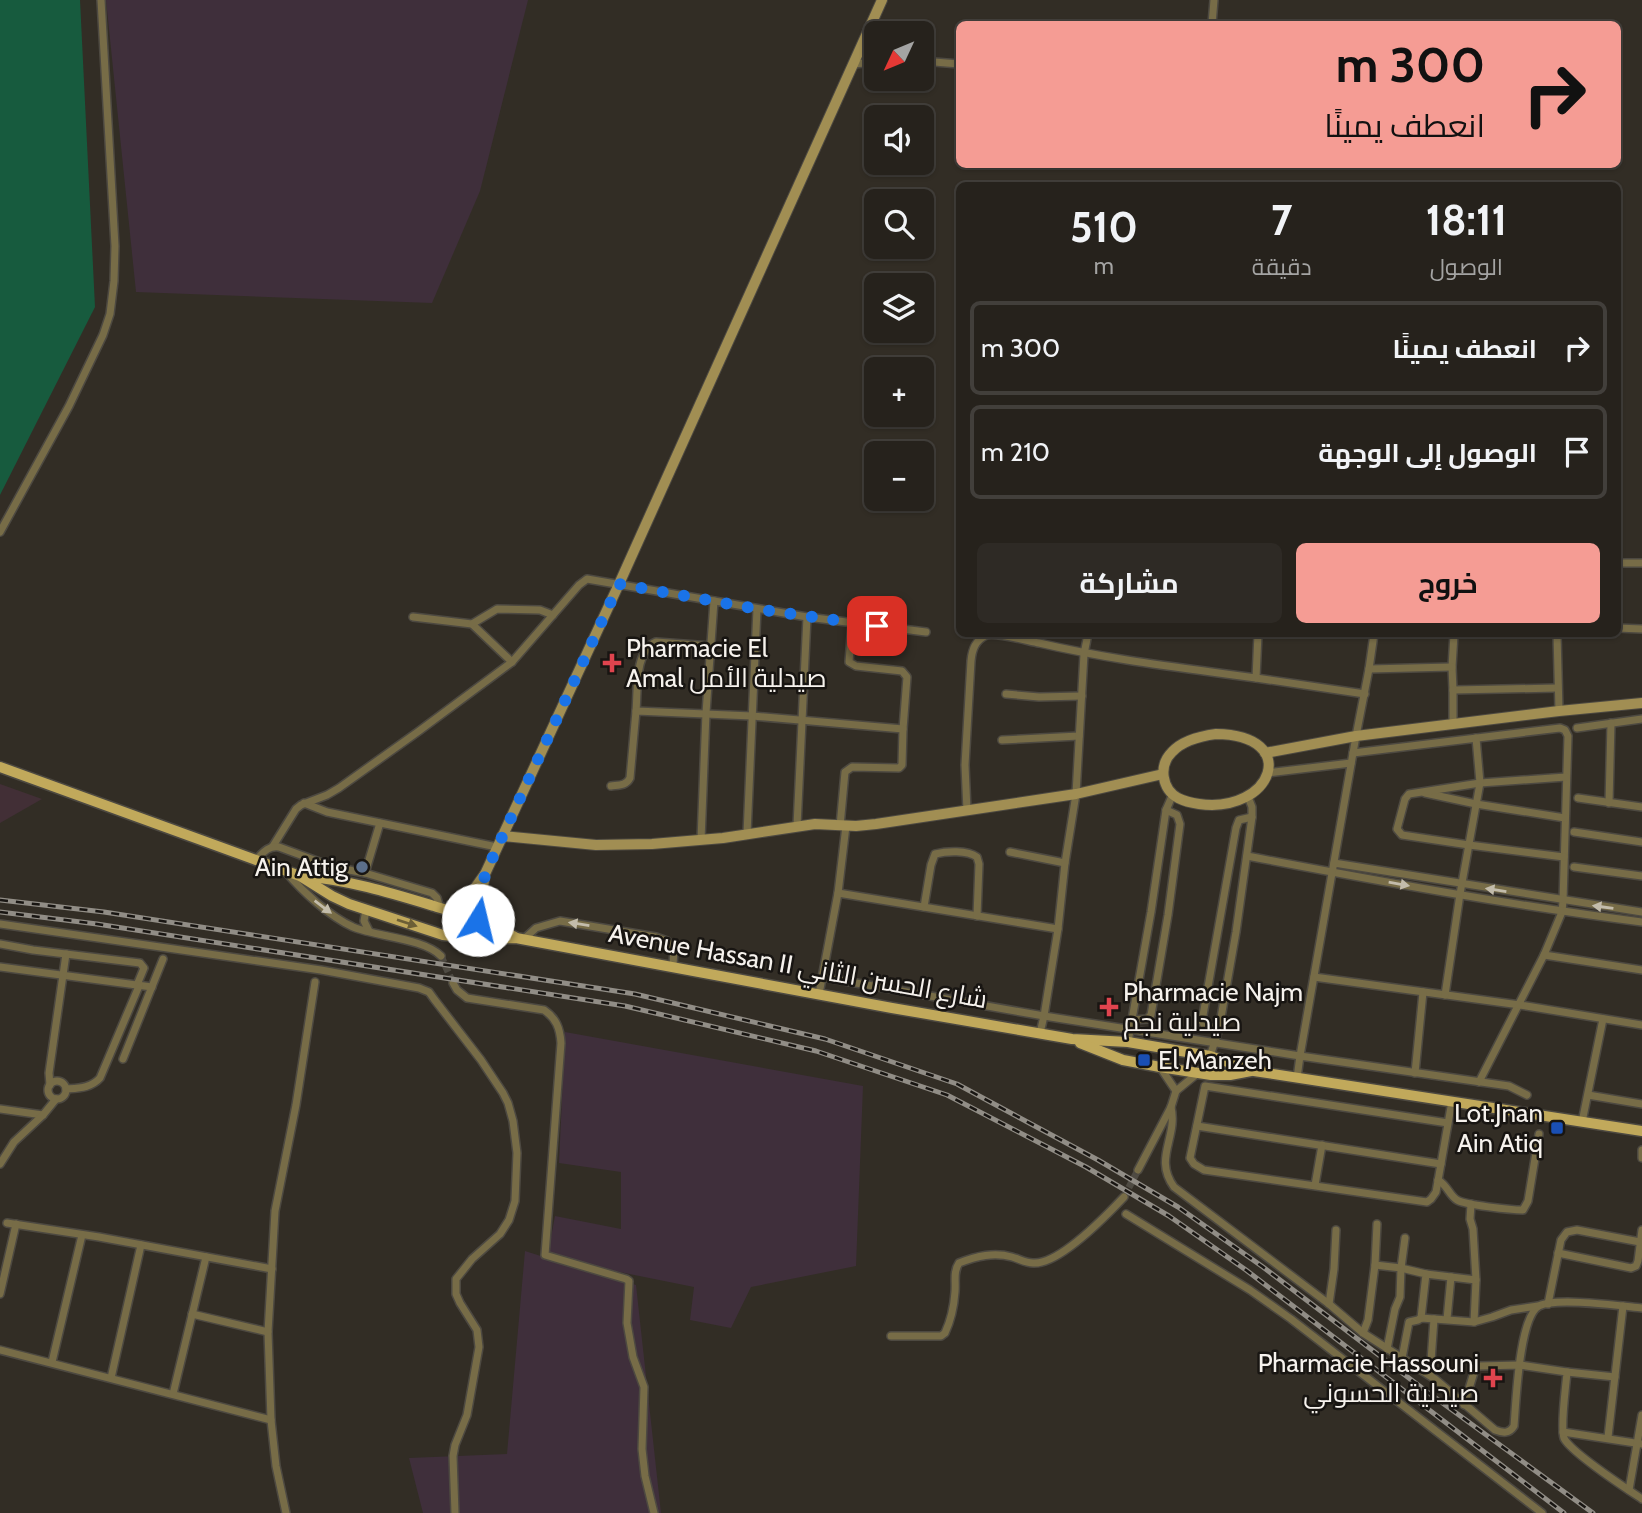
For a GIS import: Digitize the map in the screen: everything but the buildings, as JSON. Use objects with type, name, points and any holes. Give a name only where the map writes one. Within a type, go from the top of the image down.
[{"type":"main road","name":"Avenue Hassan II شارع الحسن الثاني","points":[[0,767],[300,876],[363,885],[478,920],[520,938]]},
{"type":"main road","name":"Avenue Hassan II شارع الحسن الثاني","points":[[300,876],[354,906],[453,937],[520,938],[1072,1039],[1128,1042],[1210,1056],[1254,1071],[1642,1131]]},
{"type":"main road","points":[[354,906],[353,892],[363,885]]},
{"type":"main road","points":[[453,937],[461,933],[464,927],[465,921],[459,914]]},
{"type":"main road","name":"Avenue Hassan II شارع الحسن الثاني","points":[[1072,1039],[1124,1060],[1160,1067],[1230,1075],[1254,1071]]},
{"type":"main road","points":[[1124,1060],[1123,1050],[1128,1042]]},
{"type":"main road","points":[[1198,1073],[1208,1066],[1210,1056]]},
{"type":"street","points":[[0,532],[69,406],[103,335],[110,314],[115,246],[101,0]]},
{"type":"street","points":[[459,914],[485,874],[882,0]]},
{"type":"street","points":[[1212,21],[1214,0]]},
{"type":"street","points":[[934,62],[956,64]]},
{"type":"street","points":[[853,64],[864,63]]},
{"type":"street","points":[[1621,563],[1642,563]]},
{"type":"street","points":[[255,861],[273,846],[293,813],[304,803],[339,788],[512,662],[587,579],[807,617],[926,632]]},
{"type":"street","points":[[701,840],[714,601]]},
{"type":"street","points":[[472,624],[497,609],[540,610],[553,615]]},
{"type":"street","points":[[747,834],[757,609]]},
{"type":"street","points":[[413,617],[472,624],[512,662]]},
{"type":"street","points":[[797,826],[807,617]]},
{"type":"street","points":[[819,994],[838,893],[845,772],[852,767],[899,768],[902,765],[907,677],[902,671],[849,662],[852,624]]},
{"type":"street","points":[[1621,628],[1642,629]]},
{"type":"street","points":[[967,811],[965,765],[972,649],[983,637]]},
{"type":"street","points":[[1005,637],[1084,654],[1365,694]]},
{"type":"street","points":[[1039,643],[1040,637]]},
{"type":"street","points":[[1040,1033],[1058,929],[1076,794],[1084,654],[1087,637]]},
{"type":"street","points":[[1256,678],[1258,637]]},
{"type":"street","points":[[1297,1078],[1374,637]]},
{"type":"street","points":[[1453,723],[1454,637]]},
{"type":"street","points":[[1557,637],[1559,710]]},
{"type":"street","points":[[611,786],[623,785],[630,778],[640,660],[646,649],[656,642],[711,646]]},
{"type":"street","points":[[1369,669],[1452,667]]},
{"type":"street","points":[[1453,690],[1557,688]]},
{"type":"street","points":[[1006,694],[1039,697],[1082,696]]},
{"type":"street","points":[[1265,753],[1356,736],[1453,723],[1559,710],[1642,704]]},
{"type":"street","points":[[636,711],[752,716],[903,729]]},
{"type":"street","points":[[1577,728],[1642,719]]},
{"type":"street","points":[[1609,803],[1611,723]]},
{"type":"street","points":[[1353,753],[1560,728],[1565,730],[1562,912],[1545,955],[1479,1082]]},
{"type":"street","points":[[1236,735],[1253,741],[1265,753],[1268,773],[1248,797],[1235,803],[1208,805],[1183,800],[1173,794],[1166,785],[1163,774],[1165,763],[1179,746],[1207,736],[1236,735]]},
{"type":"street","points":[[1002,740],[1079,736]]},
{"type":"street","points":[[1445,995],[1480,783],[1476,738]]},
{"type":"street","points":[[1268,773],[1351,763]]},
{"type":"street","points":[[502,836],[596,845],[701,840],[821,824],[876,824],[1076,794],[1163,774]]},
{"type":"street","points":[[1564,857],[1402,835],[1397,829],[1409,793],[1480,783],[1566,776]]},
{"type":"street","points":[[1419,792],[1565,818]]},
{"type":"street","points":[[1128,1042],[1166,810],[1173,794]]},
{"type":"street","points":[[1210,1056],[1219,1029],[1236,932],[1252,817],[1248,797]]},
{"type":"street","points":[[1578,798],[1642,807]]},
{"type":"street","points":[[304,803],[327,812],[497,847]]},
{"type":"street","points":[[1132,1020],[1151,1015],[1168,915],[1180,824],[1177,815],[1166,810]]},
{"type":"street","points":[[1219,1029],[1205,1027],[1202,1021],[1237,823],[1243,818],[1252,817]]},
{"type":"street","points":[[365,873],[380,823]]},
{"type":"street","points":[[1574,832],[1642,842]]},
{"type":"street","points":[[273,846],[334,867],[365,873],[432,893],[438,898],[440,908]]},
{"type":"street","points":[[924,907],[935,855],[970,852],[977,857],[979,864],[977,916]]},
{"type":"street","points":[[1010,852],[1065,863]]},
{"type":"street","points":[[1247,856],[1562,912],[1642,922]]},
{"type":"street","points":[[1334,863],[1642,912]]},
{"type":"street","points":[[1574,867],[1642,876]]},
{"type":"street","points":[[285,871],[304,891],[355,928],[430,947],[441,956]]},
{"type":"street","points":[[478,920],[485,874]]},
{"type":"street","points":[[838,893],[1058,929]]},
{"type":"street","points":[[366,910],[364,921],[369,931]]},
{"type":"street","points":[[1151,912],[1168,915]]},
{"type":"street","points":[[520,938],[536,928],[560,921],[656,937],[667,941],[674,948],[673,966]]},
{"type":"street","points":[[0,924],[321,970],[429,992],[481,1060],[508,1102],[517,1153],[515,1201],[509,1220],[500,1234],[472,1259],[456,1279],[456,1294],[474,1323],[479,1347],[467,1415],[453,1456],[455,1513]]},
{"type":"street","points":[[1219,929],[1236,932]]},
{"type":"street","points":[[0,944],[140,963],[144,968],[100,1078],[87,1087],[66,1089]]},
{"type":"street","points":[[56,1099],[49,1094],[49,1073],[66,954]]},
{"type":"street","points":[[1545,955],[1642,970]]},
{"type":"street","points":[[123,1059],[163,959]]},
{"type":"street","points":[[0,967],[152,987]]},
{"type":"street","points":[[822,976],[1044,1016],[1508,1086],[1527,1095]]},
{"type":"street","points":[[1314,977],[1520,1005],[1642,1025]]},
{"type":"street","points":[[286,1513],[276,1466],[271,1420],[268,1332],[277,1195],[296,1105],[315,982]]},
{"type":"street","points":[[453,983],[467,998],[544,1010],[557,1025],[561,1043],[545,1255],[629,1281],[627,1323],[633,1357],[644,1387],[642,1449],[654,1513]]},
{"type":"street","points":[[1415,1073],[1423,992]]},
{"type":"street","points":[[1582,1122],[1603,1019]]},
{"type":"street","points":[[1160,1067],[1176,1091]]},
{"type":"street","points":[[1138,1170],[1171,1107],[1176,1091],[1198,1073]]},
{"type":"street","points":[[50,1085],[58,1081],[64,1084],[66,1089]]},
{"type":"street","points":[[1448,1123],[1205,1086],[1190,1158],[1201,1169],[1427,1202],[1434,1196],[1438,1180],[1452,1101]]},
{"type":"street","points":[[0,1164],[14,1142],[56,1099],[62,1097],[66,1089]]},
{"type":"street","points":[[1588,1095],[1642,1104]]},
{"type":"street","points":[[1171,1107],[1172,1127],[1164,1167],[1174,1187],[1329,1304],[1363,1333],[1430,1375],[1495,1430],[1505,1433],[1514,1426],[1524,1336],[1529,1318],[1539,1306]]},
{"type":"street","points":[[0,1109],[43,1115]]},
{"type":"street","points":[[1197,1126],[1441,1164]]},
{"type":"street","points":[[1438,1180],[1457,1200],[1520,1210],[1525,1208],[1539,1134]]},
{"type":"street","points":[[1315,1185],[1322,1145]]},
{"type":"street","points":[[1642,1150],[1642,1158]]},
{"type":"street","points":[[891,1336],[941,1336],[945,1333],[952,1311],[955,1270],[959,1263],[986,1255],[1010,1256],[1030,1263],[1050,1260],[1098,1224],[1124,1197]]},
{"type":"street","points":[[1471,1203],[1476,1280],[1474,1322]]},
{"type":"street","points":[[1126,1214],[1251,1290],[1542,1513]]},
{"type":"street","points":[[7,1223],[272,1269]]},
{"type":"street","points":[[0,1294],[16,1224]]},
{"type":"street","points":[[1363,1333],[1368,1320],[1377,1224]]},
{"type":"street","points":[[1329,1304],[1336,1230]]},
{"type":"street","points":[[1548,1304],[1563,1236],[1573,1230],[1640,1242]]},
{"type":"street","points":[[1558,1253],[1631,1268],[1637,1264],[1642,1230]]},
{"type":"street","points":[[52,1362],[82,1235]]},
{"type":"street","points":[[1387,1349],[1400,1297],[1405,1238]]},
{"type":"street","points":[[111,1378],[141,1245]]},
{"type":"street","points":[[173,1394],[206,1257]]},
{"type":"street","points":[[1375,1265],[1476,1280]]},
{"type":"street","points":[[1421,1318],[1426,1274]]},
{"type":"street","points":[[1447,1319],[1451,1277]]},
{"type":"street","points":[[1402,1358],[1409,1322],[1421,1318],[1474,1322],[1511,1310],[1548,1304],[1583,1303],[1642,1308]]},
{"type":"street","points":[[1608,1437],[1623,1306]]},
{"type":"street","points":[[192,1314],[268,1332]]},
{"type":"street","points":[[1430,1375],[1434,1319]]},
{"type":"street","points":[[0,1350],[271,1420]]},
{"type":"street","points":[[1464,1405],[1473,1373],[1476,1368],[1484,1365],[1520,1365],[1615,1377]]},
{"type":"street","points":[[1567,1372],[1563,1432],[1566,1442],[1642,1499]]},
{"type":"street","points":[[1629,1490],[1640,1443],[1642,1415]]},
{"type":"street","points":[[1563,1432],[1640,1443]]},
{"type":"shaded area","points":[[106,0],[528,0],[480,191],[432,303],[136,292]]},
{"type":"shaded area","points":[[0,784],[42,799],[0,823]]},
{"type":"shaded area","points":[[565,1032],[863,1086],[856,1266],[751,1287],[731,1328],[690,1320],[694,1287],[550,1258],[636,1285],[661,1513],[423,1513],[409,1458],[507,1454],[525,1251],[547,1258],[555,1216],[621,1229],[621,1172],[559,1163]]},
{"type":"green space","points":[[0,0],[80,0],[95,307],[0,495]]},
{"type":"tunnel","points":[[441,956],[453,983]]},
{"type":"tunnel","points":[[1124,1197],[1138,1170]]},
{"type":"railway","points":[[0,900],[104,912],[635,994],[825,1039],[957,1084],[1098,1160],[1178,1207],[1263,1267],[1593,1513]]},
{"type":"railway","points":[[0,912],[97,924],[625,1006],[816,1051],[947,1095],[1086,1167],[1169,1216],[1246,1270],[1564,1513]]},
{"type":"place","name":"Pharmacie El Amal صيدلية الأمل","points":[[612,663]]},
{"type":"place","name":"Ain Attig","points":[[362,867]]},
{"type":"place","name":"Pharmacie Najm صيدلية نجم","points":[[1109,1007]]},
{"type":"place","name":"El Manzeh","points":[[1144,1060]]},
{"type":"place","name":"Lot.Jnan Ain Atiq","points":[[1557,1128]]},
{"type":"place","name":"Pharmacie Hassouni صيدلية الحسوني","points":[[1493,1378]]},
{"type":"route","points":[[478,920],[485,874],[619,584],[757,609],[877,626]]}]
